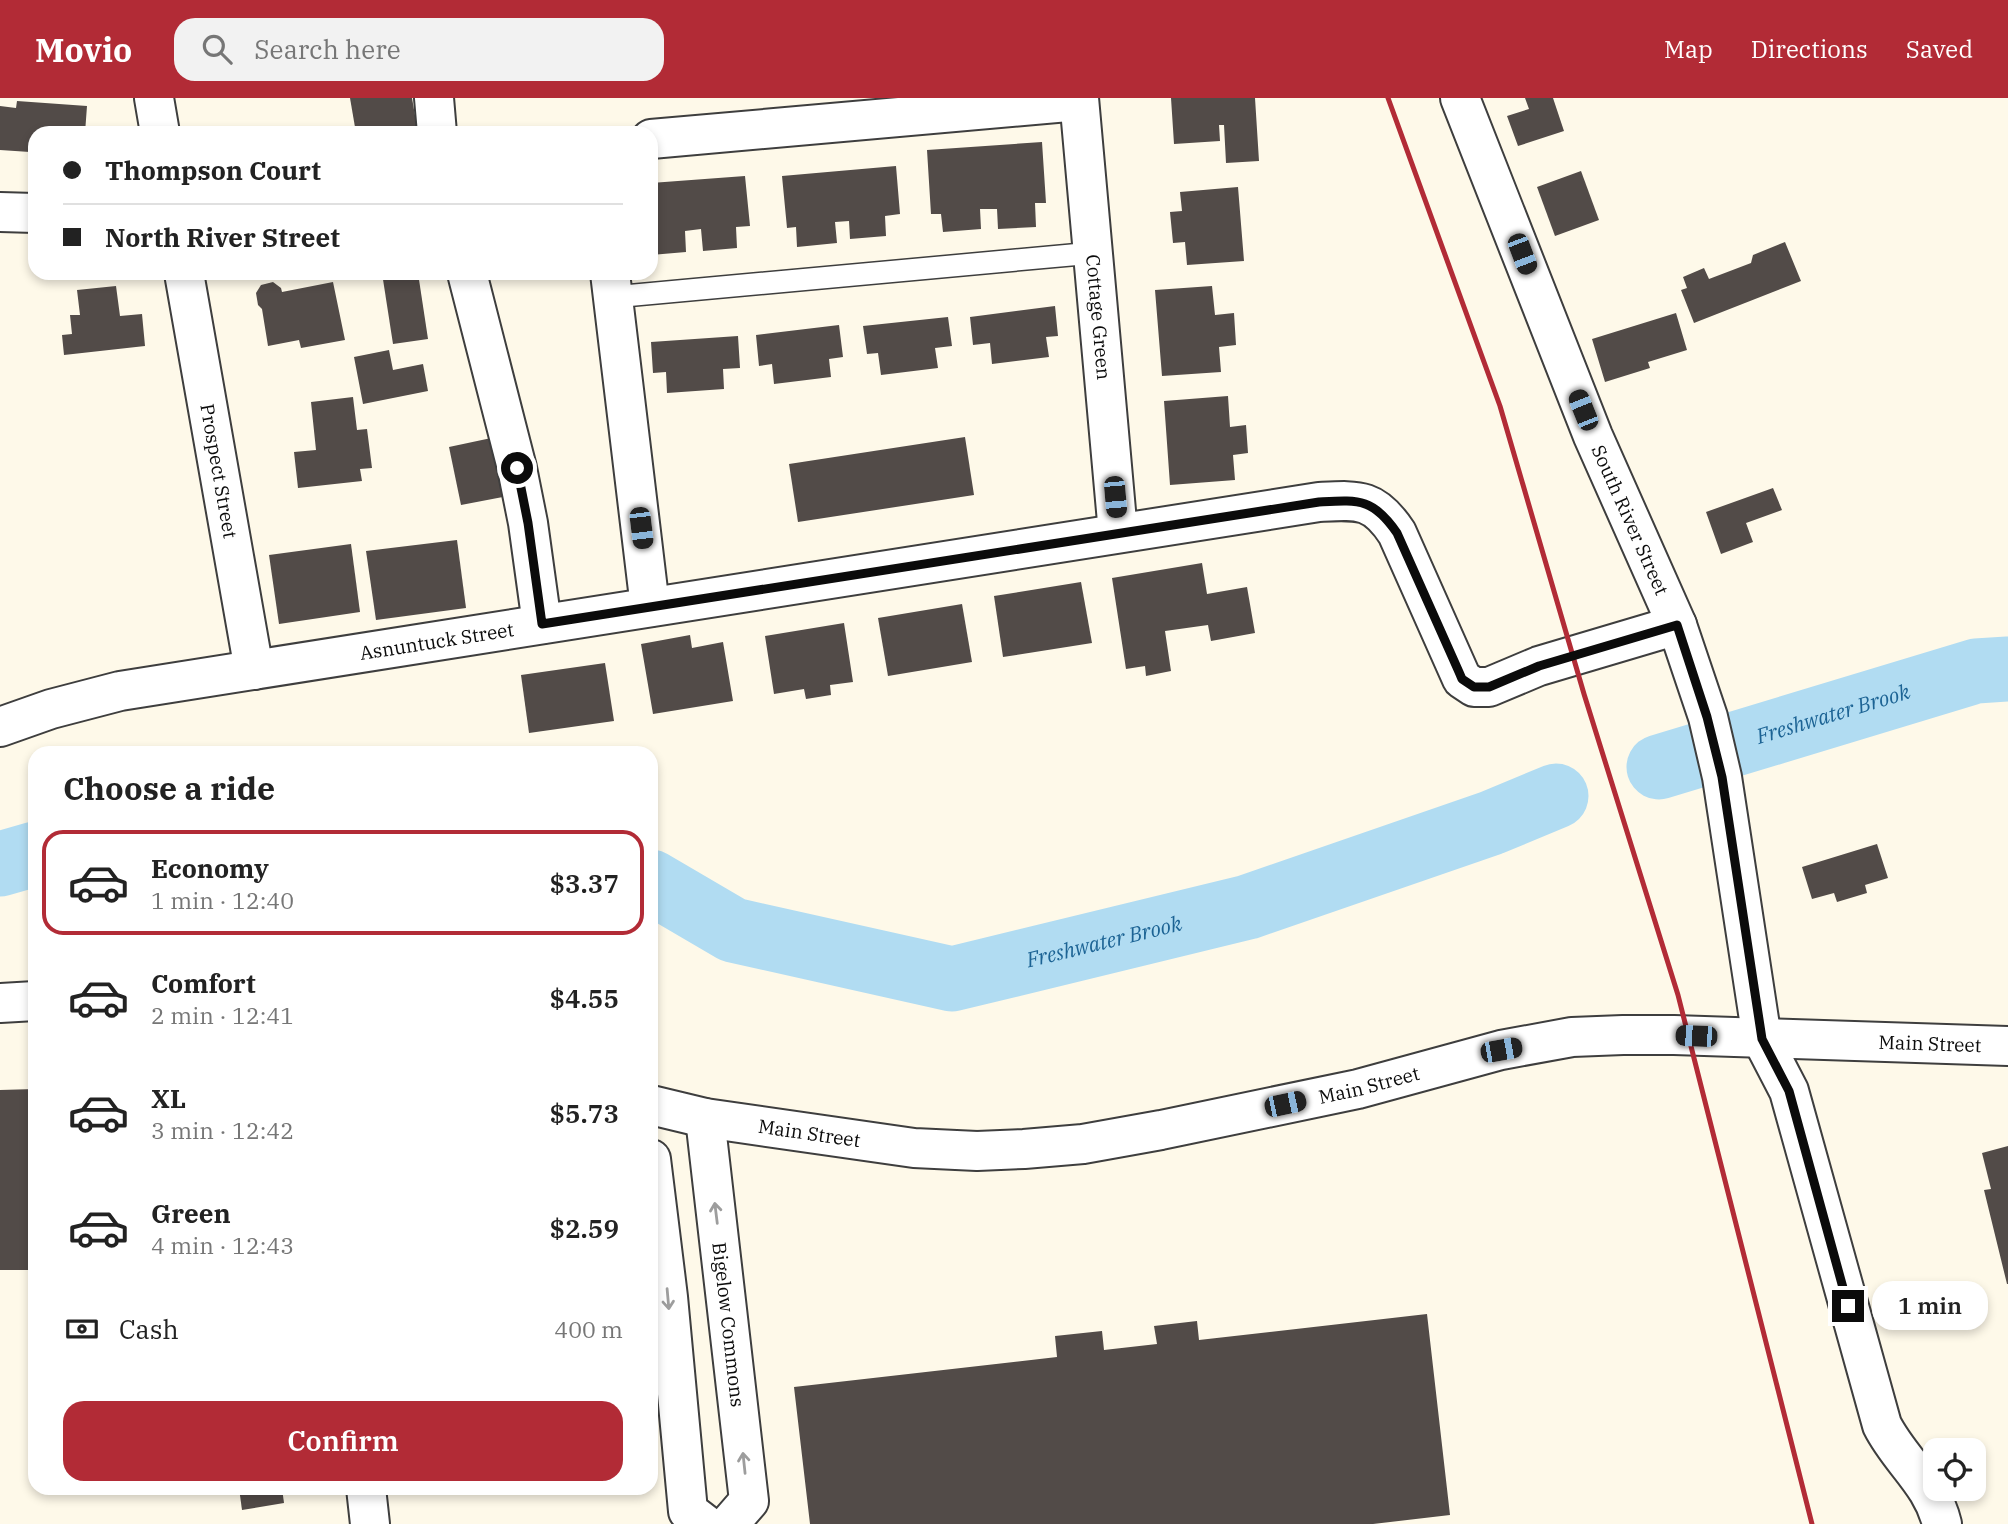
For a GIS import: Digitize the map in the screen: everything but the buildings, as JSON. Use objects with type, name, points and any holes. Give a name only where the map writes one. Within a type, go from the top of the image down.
[{"type":"street","points":[[154,98],[159,126]]},
{"type":"street","points":[[434,98],[436,126]]},
{"type":"street","name":"South River Street","points":[[1460,98],[1593,436],[1677,625],[1707,717],[1722,777],[1762,1039],[1789,1091],[1882,1425],[1933,1497],[1942,1524]]},
{"type":"street","name":"Cottage Green","points":[[658,138],[1079,100],[1118,533]]},
{"type":"street","points":[[0,212],[28,213]]},
{"type":"street","name":"Prospect Street","points":[[185,280],[254,670]]},
{"type":"street","points":[[469,280],[517,468],[528,523],[542,624]]},
{"type":"street","points":[[612,285],[650,607]]},
{"type":"street","name":"Asnuntuck Street","points":[[0,727],[101,695],[1319,502],[1369,505],[1384,515],[1397,533],[1462,679],[1474,687],[1489,687],[1539,666],[1677,625]]},
{"type":"street","points":[[0,1003],[28,1001]]},
{"type":"street","name":"Main Street","points":[[658,1107],[705,1118],[914,1147],[977,1151],[1024,1149],[1083,1144],[1161,1130],[1358,1089],[1501,1050],[1572,1037],[1623,1035],[2008,1046]]},
{"type":"street","name":"Bigelow Commons","points":[[705,1118],[748,1501],[729,1524]]},
{"type":"street","points":[[658,1216],[688,1511],[705,1524]]},
{"type":"street","points":[[367,1495],[370,1524]]},
{"type":"lane","points":[[612,285],[1093,253]]},
{"type":"waterway","name":"Freshwater Brook","points":[[1659,767],[1976,671],[2008,669]]},
{"type":"waterway","name":"Freshwater Brook","points":[[658,886],[733,930],[952,979],[1248,907],[1491,823],[1556,796]]},
{"type":"waterway","name":"Freshwater Brook","points":[[0,864],[28,856]]},
{"type":"railway","points":[[1388,98],[1500,406],[1584,694],[1678,995],[1812,1524]]},
{"type":"route","points":[[517,468],[528,523],[542,624],[1335,501],[1369,505],[1384,515],[1397,533],[1462,679],[1474,687],[1489,687],[1539,666],[1677,625],[1707,717],[1722,777],[1762,1039],[1789,1091],[1848,1306]]}]
